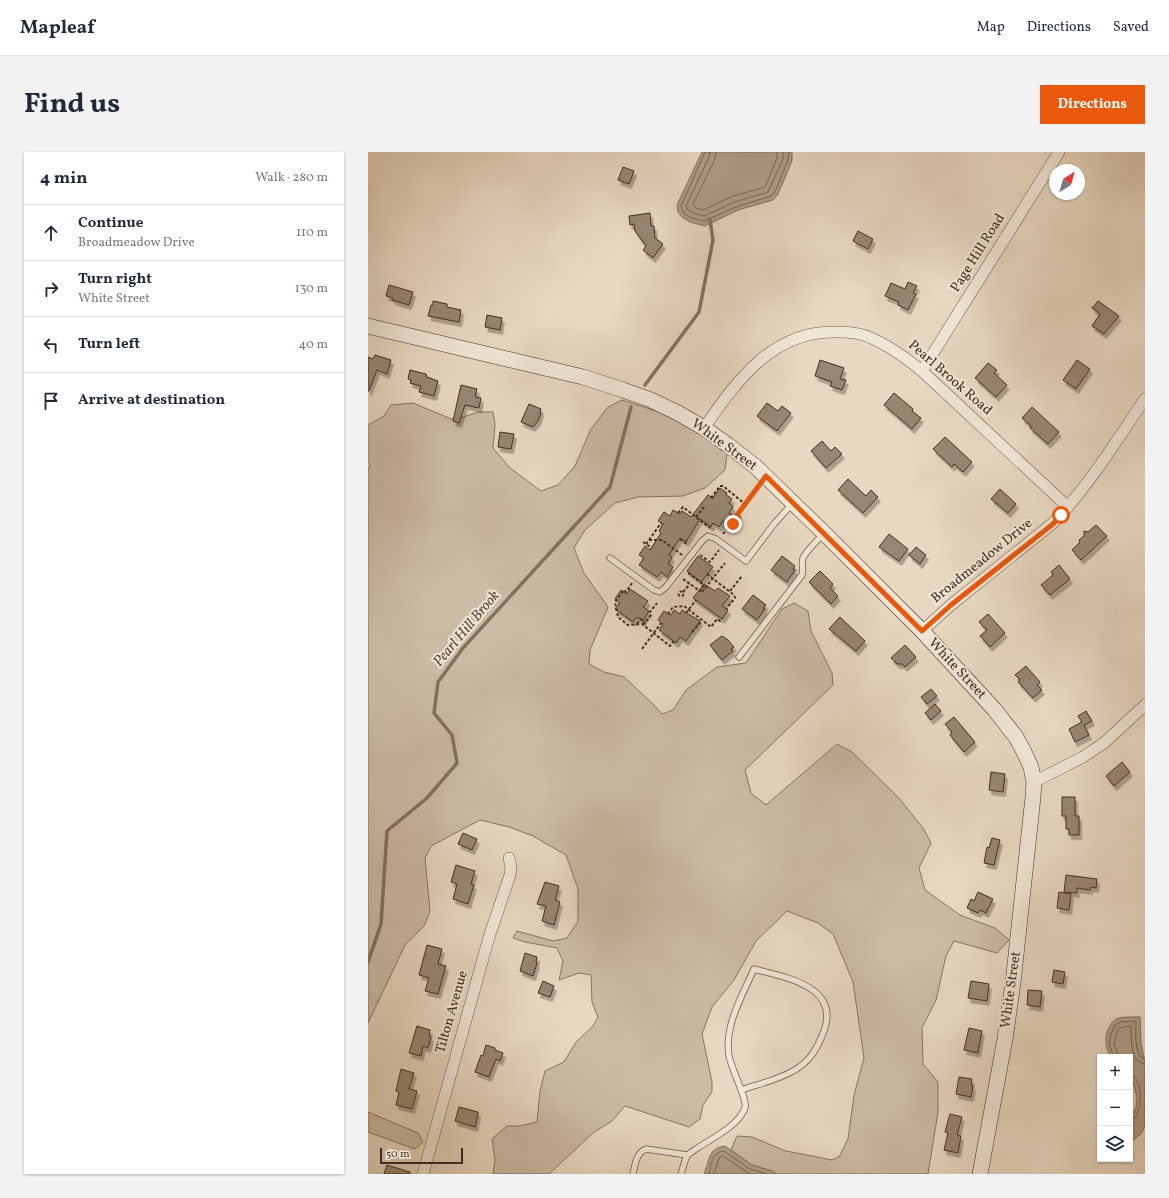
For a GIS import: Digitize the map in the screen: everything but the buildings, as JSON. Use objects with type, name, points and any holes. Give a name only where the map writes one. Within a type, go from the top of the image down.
[{"type":"street","name":"Page Hill Road","points":[[922,371],[1059,152]]},
{"type":"street","name":"White Street","points":[[368,326],[583,377],[651,400],[704,428],[728,445],[766,476],[824,533],[922,631],[994,709],[1016,737],[1031,767],[1034,782],[1034,798],[1013,983],[980,1174]]},
{"type":"street","name":"Pearl Brook Road","points":[[704,428],[740,380],[773,350],[792,339],[814,332],[850,332],[869,337],[885,344],[922,371],[1068,507]]},
{"type":"street","name":"Broadmeadow Drive","points":[[922,631],[951,605],[1053,524],[1082,490],[1145,399]]},
{"type":"street","points":[[1034,782],[1083,757],[1104,743],[1145,705]]},
{"type":"street","name":"Tilton Avenue","points":[[422,1174],[489,937],[510,875],[510,858]]},
{"type":"lane","points":[[610,558],[654,590],[660,592],[666,587],[688,559],[696,552],[702,541],[708,536],[721,540],[746,561],[774,524],[793,503]]},
{"type":"lane","points":[[739,657],[802,575],[802,563],[805,555],[824,533]]},
{"type":"lane","points":[[681,1174],[687,1155],[732,1125],[746,1107],[744,1095],[741,1090],[735,1076],[729,1056],[729,1035],[734,1015],[754,970],[800,982],[812,989],[823,1001],[827,1014],[824,1031],[815,1052],[805,1063],[792,1071],[780,1077],[741,1090]]},
{"type":"lane","points":[[633,1174],[638,1155],[646,1149],[687,1155]]},
{"type":"path","points":[[680,539],[710,562],[731,523],[734,524],[739,518],[737,515],[766,476]]},
{"type":"path","points":[[711,498],[720,486],[723,486],[745,504]]},
{"type":"path","points":[[678,513],[683,507],[721,540]]},
{"type":"path","points":[[696,517],[704,507]]},
{"type":"path","points":[[646,544],[661,523]]},
{"type":"path","points":[[649,540],[662,540],[688,559]]},
{"type":"path","points":[[643,542],[652,548]]},
{"type":"path","points":[[681,577],[700,591],[713,579],[725,563]]},
{"type":"path","points":[[685,570],[704,584],[702,592]]},
{"type":"path","points":[[707,574],[734,595],[735,598],[726,609]]},
{"type":"path","points":[[730,591],[742,576]]},
{"type":"path","points":[[637,578],[626,592],[624,590],[615,602],[618,617],[628,625],[644,624]]},
{"type":"path","points":[[683,592],[690,584]]},
{"type":"path","points":[[686,613],[696,600]]},
{"type":"path","points":[[644,624],[651,615],[650,612],[657,603]]},
{"type":"path","points":[[668,614],[673,607],[684,606],[711,628],[717,619],[720,621],[722,619]]},
{"type":"path","points":[[637,624],[641,619],[644,624],[670,646],[674,641]]},
{"type":"path","points":[[692,632],[702,621]]},
{"type":"path","points":[[642,649],[661,623]]},
{"type":"shaded area","points":[[622,400],[656,411],[691,427],[727,454],[725,470],[705,488],[683,496],[638,497],[615,503],[585,530],[574,548],[584,573],[608,607],[590,650],[589,664],[604,672],[624,677],[662,714],[673,710],[686,690],[717,667],[746,663],[782,609],[794,603],[808,611],[811,631],[832,673],[833,685],[745,770],[751,793],[766,805],[837,744],[852,752],[898,797],[923,828],[931,843],[919,868],[925,890],[960,915],[995,928],[1009,940],[997,953],[954,941],[946,956],[936,1000],[922,1028],[923,1064],[938,1082],[938,1112],[928,1174],[776,1174],[772,1171],[752,1165],[731,1150],[737,1136],[752,1137],[786,1151],[832,1160],[839,1157],[848,1139],[854,1095],[864,1058],[853,982],[833,934],[818,923],[787,911],[756,941],[734,980],[712,1007],[702,1034],[712,1082],[712,1092],[703,1105],[700,1119],[689,1127],[625,1106],[612,1121],[593,1133],[549,1174],[493,1174],[495,1160],[492,1139],[507,1126],[520,1126],[537,1122],[540,1091],[545,1071],[564,1062],[576,1042],[593,1026],[598,1017],[592,1002],[591,975],[579,973],[559,980],[563,961],[557,948],[525,942],[513,938],[517,931],[553,941],[567,938],[578,921],[578,889],[566,855],[533,836],[509,827],[480,820],[431,846],[425,858],[430,911],[424,926],[405,945],[368,1023],[368,471],[370,464],[368,462],[368,425],[384,416],[391,405],[413,403],[454,420],[478,412],[493,412],[495,424],[493,448],[510,468],[541,491],[558,485],[575,466],[591,429],[608,407]]},
{"type":"shaded area","points":[[368,1112],[418,1133],[423,1142],[415,1149],[368,1132]]},
{"type":"water","points":[[702,152],[792,152],[792,161],[778,194],[773,200],[738,210],[705,226],[690,222],[682,217],[678,212],[677,205]]},
{"type":"water","points":[[1124,1017],[1140,1017],[1141,1044],[1145,1063],[1145,1126],[1141,1134],[1133,1140],[1133,1113],[1136,1108],[1137,1097],[1133,1082],[1133,1054],[1110,1054],[1106,1043],[1107,1032],[1112,1022],[1116,1019]]},
{"type":"water","points":[[725,1146],[752,1165],[772,1171],[776,1174],[704,1174],[712,1152],[719,1147]]},
{"type":"waterway","name":"Pearl Hill Brook","points":[[645,385],[699,312],[713,240],[710,220]]},
{"type":"waterway","name":"Pearl Hill Brook","points":[[368,962],[381,924],[387,831],[427,798],[457,763],[452,735],[434,713],[438,682],[463,648],[610,487],[631,407]]},
{"type":"route","points":[[733,524],[739,518],[737,515],[766,476],[922,631],[951,605],[1053,524],[1061,515]]}]
